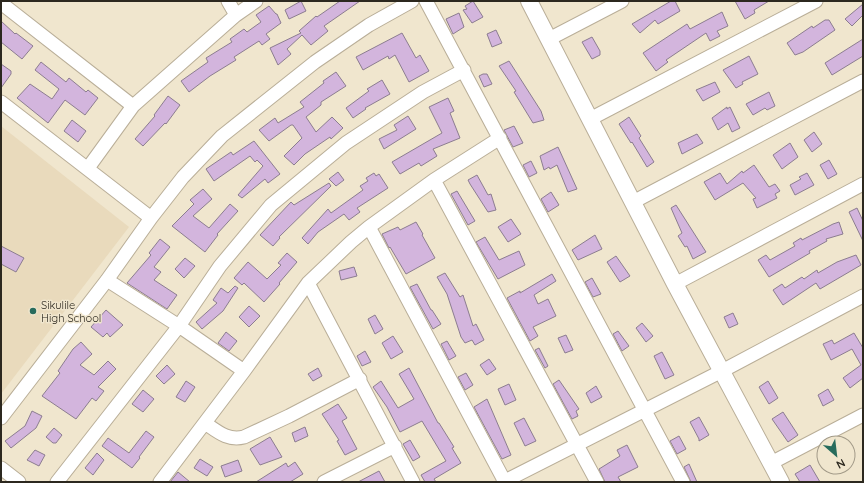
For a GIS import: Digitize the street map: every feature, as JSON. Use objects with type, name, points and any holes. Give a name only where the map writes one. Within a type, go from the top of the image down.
[{"type":"street","points":[[228,1],[236,15]]},
{"type":"street","points":[[88,168],[133,106],[236,15],[256,1]]},
{"type":"street","points":[[1,418],[107,280],[151,218],[183,177],[222,136],[315,62],[369,25],[412,1]]},
{"type":"street","points":[[426,1],[683,482]]},
{"type":"street","points":[[529,1],[675,284],[781,482]]},
{"type":"street","points":[[549,39],[622,1]]},
{"type":"street","points":[[590,119],[816,1]]},
{"type":"street","points":[[1,3],[133,106]]},
{"type":"street","points":[[57,482],[179,326],[220,266],[271,206],[346,143],[423,92],[464,70]]},
{"type":"street","points":[[633,202],[863,81]]},
{"type":"street","points":[[1,102],[151,218]]},
{"type":"street","points":[[160,482],[205,424],[308,283],[369,227],[434,180],[500,138]]},
{"type":"street","points":[[434,180],[597,482]]},
{"type":"street","points":[[675,284],[863,184]]},
{"type":"street","points":[[369,227],[504,482],[722,371],[863,296]]},
{"type":"street","points":[[107,280],[179,326],[244,371]]},
{"type":"street","points":[[308,283],[413,482]]},
{"type":"street","points":[[205,424],[224,436],[237,439],[244,437],[289,416],[360,379]]},
{"type":"street","points":[[771,463],[863,416]]},
{"type":"street","points":[[324,482],[395,446]]},
{"type":"street","points":[[1,468],[19,482]]},
{"type":"shaded area","name":"Sikulile High School","points":[[1,126],[129,227],[1,394]]},
{"type":"building","points":[[301,1],[306,11],[289,19],[285,10]]},
{"type":"building","points":[[340,1],[360,1],[324,26],[328,31],[311,45],[302,35],[287,49],[291,54],[278,65],[270,48],[301,33],[299,31],[316,16],[317,17]]},
{"type":"building","points":[[473,1],[483,17],[472,23],[463,10],[467,9],[465,6]]},
{"type":"building","points":[[671,1],[675,1],[680,11],[658,24],[655,20],[640,33],[632,24]]},
{"type":"building","points":[[735,1],[769,1],[754,10],[755,13],[745,19]]},
{"type":"building","points":[[863,4],[863,15],[852,26],[845,19]]},
{"type":"building","points":[[269,6],[277,14],[281,23],[266,34],[270,39],[262,45],[259,41],[234,57],[236,60],[210,76],[189,92],[181,81],[208,62],[206,58],[232,42],[230,39],[244,29],[247,32],[261,22],[256,15]]},
{"type":"building","points":[[722,12],[728,26],[717,31],[720,36],[710,41],[706,33],[666,60],[668,62],[656,71],[643,53],[687,24],[690,29]]},
{"type":"building","points":[[459,13],[464,27],[453,34],[446,19]]},
{"type":"building","points":[[825,20],[829,20],[835,30],[803,52],[795,55],[787,43],[812,26],[813,28]]},
{"type":"building","points":[[1,21],[15,34],[16,33],[33,46],[22,59],[1,42]]},
{"type":"building","points":[[496,30],[502,43],[492,47],[487,34]]},
{"type":"building","points":[[402,33],[416,58],[420,55],[429,71],[409,82],[395,55],[389,59],[388,56],[363,70],[356,57]]},
{"type":"building","points":[[592,37],[600,51],[600,55],[592,59],[582,42]]},
{"type":"building","points":[[863,39],[863,56],[832,75],[825,63]]},
{"type":"building","points":[[749,56],[758,74],[742,82],[743,84],[736,88],[723,70]]},
{"type":"building","points":[[509,61],[541,111],[544,120],[533,123],[514,92],[516,91],[499,66]]},
{"type":"building","points":[[41,62],[66,82],[69,78],[86,92],[88,90],[98,98],[85,115],[65,100],[48,123],[17,98],[30,84],[52,99],[59,89],[35,70]]},
{"type":"building","points":[[1,64],[11,71],[11,74],[1,88]]},
{"type":"building","points":[[336,72],[346,86],[321,102],[321,105],[306,117],[316,132],[332,117],[343,128],[331,139],[330,137],[305,154],[294,165],[284,156],[302,138],[293,125],[269,141],[259,130],[275,118],[278,123],[304,107],[300,102],[324,83],[323,81]]},
{"type":"building","points":[[487,74],[492,84],[484,87],[479,76]]},
{"type":"building","points":[[382,80],[390,94],[365,108],[366,109],[353,118],[346,108],[369,91],[367,89]]},
{"type":"building","points":[[715,82],[720,92],[703,101],[696,90]]},
{"type":"building","points":[[769,92],[775,106],[767,110],[765,108],[753,115],[746,104]]},
{"type":"building","points":[[168,96],[180,105],[166,124],[165,123],[143,146],[135,139],[155,116],[154,115]]},
{"type":"building","points":[[448,98],[454,111],[450,113],[460,138],[433,149],[437,156],[421,166],[419,163],[400,174],[392,162],[442,133],[429,107]]},
{"type":"building","points":[[727,107],[727,109],[730,107],[740,128],[732,132],[728,123],[718,130],[712,118]]},
{"type":"building","points":[[408,116],[416,129],[384,149],[379,139],[397,130],[394,125]]},
{"type":"building","points":[[629,117],[641,136],[639,138],[654,162],[647,167],[619,124]]},
{"type":"building","points":[[72,120],[86,131],[78,142],[64,131]]},
{"type":"building","points":[[514,126],[523,143],[513,147],[504,130]]},
{"type":"building","points":[[814,132],[822,144],[812,152],[804,140]]},
{"type":"building","points":[[697,134],[703,143],[682,154],[678,143]]},
{"type":"building","points":[[254,141],[280,174],[268,183],[265,179],[242,198],[238,195],[263,166],[257,160],[255,162],[250,156],[214,181],[206,169],[231,152],[233,155]]},
{"type":"building","points":[[790,143],[798,157],[782,169],[773,155]]},
{"type":"building","points":[[558,147],[577,189],[568,192],[557,165],[550,169],[549,167],[544,170],[540,156]]},
{"type":"building","points":[[829,160],[837,174],[828,179],[820,165]]},
{"type":"building","points":[[531,161],[537,173],[529,177],[523,165]]},
{"type":"building","points":[[754,165],[769,187],[775,184],[780,191],[775,194],[777,198],[757,208],[753,199],[756,198],[743,183],[715,200],[704,182],[720,173],[727,184],[742,171],[743,173]]},
{"type":"building","points":[[338,172],[344,180],[336,186],[329,179]]},
{"type":"building","points":[[374,173],[376,176],[379,174],[388,188],[357,208],[360,212],[349,220],[344,214],[318,232],[308,244],[302,238],[328,209],[331,213],[363,190],[360,186],[368,181],[366,178]]},
{"type":"building","points":[[807,173],[814,185],[795,195],[790,185],[801,179],[799,177]]},
{"type":"building","points":[[477,175],[488,195],[491,194],[496,210],[488,212],[470,184],[468,180]]},
{"type":"building","points":[[329,183],[331,186],[279,237],[280,238],[273,246],[260,235],[291,202],[294,205]]},
{"type":"building","points":[[203,189],[212,199],[193,216],[209,228],[230,204],[238,211],[217,234],[218,235],[205,252],[172,226],[194,204],[190,200]]},
{"type":"building","points":[[457,191],[475,221],[468,225],[451,194]]},
{"type":"building","points":[[551,192],[559,205],[548,212],[541,199]]},
{"type":"building","points":[[676,205],[706,252],[693,259],[687,246],[685,247],[678,236],[682,233],[671,208]]},
{"type":"building","points":[[857,208],[863,221],[863,241],[849,212]]},
{"type":"building","points":[[511,219],[521,234],[508,242],[498,227]]},
{"type":"building","points":[[416,222],[435,258],[406,274],[390,247],[389,248],[382,234],[398,227],[400,230]]},
{"type":"building","points":[[839,222],[843,234],[826,239],[827,241],[809,251],[810,253],[769,277],[758,260],[766,255],[770,260],[795,246],[793,243],[801,238],[802,240]]},
{"type":"building","points":[[595,235],[602,249],[578,260],[572,250]]},
{"type":"building","points":[[485,237],[499,260],[519,251],[525,265],[498,279],[476,242]]},
{"type":"building","points":[[160,239],[170,247],[154,267],[161,272],[154,280],[177,295],[167,309],[127,283],[151,255],[149,253]]},
{"type":"building","points":[[1,246],[24,258],[16,272],[1,264]]},
{"type":"building","points":[[287,253],[297,262],[264,302],[244,283],[242,285],[234,278],[248,262],[267,279],[281,265],[278,263]]},
{"type":"building","points":[[856,255],[861,265],[820,289],[816,283],[783,305],[773,290],[782,284],[785,288],[802,277],[804,279],[817,270],[818,273],[837,262]]},
{"type":"building","points":[[616,256],[630,276],[620,282],[607,262]]},
{"type":"building","points":[[185,258],[195,266],[184,278],[175,269]]},
{"type":"building","points":[[354,267],[357,276],[341,280],[339,271]]},
{"type":"building","points":[[445,273],[460,297],[463,295],[473,326],[476,324],[484,340],[475,345],[472,340],[465,343],[461,337],[447,294],[437,277]]},
{"type":"building","points":[[552,274],[556,281],[534,295],[538,304],[548,299],[556,316],[533,327],[538,336],[530,341],[507,298],[520,291],[520,293]]},
{"type":"building","points":[[592,278],[601,294],[593,297],[585,282]]},
{"type":"building","points":[[417,284],[431,310],[441,324],[433,329],[410,287]]},
{"type":"building","points":[[235,286],[238,288],[223,311],[202,329],[196,322],[217,303],[213,300],[221,288],[228,293]]},
{"type":"building","points":[[249,306],[260,316],[249,327],[239,317]]},
{"type":"building","points":[[106,310],[123,325],[110,337],[107,333],[103,337],[91,327]]},
{"type":"building","points":[[733,313],[738,324],[729,328],[724,317]]},
{"type":"building","points":[[375,315],[383,329],[375,334],[368,319]]},
{"type":"building","points":[[642,323],[653,336],[646,342],[636,328]]},
{"type":"building","points":[[618,331],[629,346],[622,351],[613,334]]},
{"type":"building","points":[[226,332],[237,341],[229,351],[218,343]]},
{"type":"building","points":[[854,333],[863,348],[863,378],[850,388],[843,378],[861,365],[852,349],[831,360],[823,344],[832,340],[834,344]]},
{"type":"building","points":[[566,335],[573,350],[565,353],[558,338]]},
{"type":"building","points":[[393,336],[403,352],[391,359],[382,343]]},
{"type":"building","points":[[447,341],[456,356],[449,360],[441,344]]},
{"type":"building","points":[[81,342],[92,354],[80,365],[94,375],[108,361],[116,369],[98,387],[104,391],[96,401],[92,398],[76,419],[42,396],[60,373],[58,371],[73,349]]},
{"type":"building","points":[[539,348],[548,366],[545,368],[535,350]]},
{"type":"building","points":[[365,351],[371,362],[362,366],[357,356]]},
{"type":"building","points":[[662,352],[674,375],[665,379],[654,356]]},
{"type":"building","points":[[489,359],[496,369],[487,375],[480,365]]},
{"type":"building","points":[[167,365],[175,374],[164,384],[156,376]]},
{"type":"building","points":[[318,368],[322,376],[313,381],[308,374]]},
{"type":"building","points":[[409,368],[438,423],[454,447],[452,448],[461,463],[434,479],[436,482],[425,482],[421,475],[446,461],[422,421],[400,432],[387,407],[373,387],[381,381],[398,408],[414,399],[399,374]]},
{"type":"building","points":[[466,373],[473,385],[465,390],[458,377]]},
{"type":"building","points":[[559,380],[579,409],[576,411],[578,416],[572,419],[553,384]]},
{"type":"building","points":[[186,381],[195,387],[185,402],[176,397]]},
{"type":"building","points":[[768,381],[778,398],[769,404],[759,387]]},
{"type":"building","points":[[509,384],[516,400],[505,405],[498,389]]},
{"type":"building","points":[[596,386],[602,397],[591,403],[586,393]]},
{"type":"building","points":[[828,389],[834,400],[823,406],[818,395]]},
{"type":"building","points":[[143,390],[154,399],[143,412],[132,404]]},
{"type":"building","points":[[487,399],[511,455],[502,459],[474,407]]},
{"type":"building","points":[[338,404],[347,418],[342,421],[357,449],[345,455],[337,441],[339,440],[322,414]]},
{"type":"building","points":[[32,411],[42,416],[36,428],[11,448],[5,441],[25,426]]},
{"type":"building","points":[[783,412],[798,435],[788,442],[772,419]]},
{"type":"building","points":[[699,417],[709,435],[699,441],[690,422]]},
{"type":"building","points":[[524,418],[536,441],[525,446],[514,423]]},
{"type":"building","points":[[305,427],[308,436],[295,442],[292,433]]},
{"type":"building","points":[[54,428],[62,435],[56,443],[53,443],[46,437]]},
{"type":"building","points":[[146,431],[154,437],[132,468],[102,446],[108,438],[129,453]]},
{"type":"building","points":[[679,436],[686,449],[677,454],[670,441]]},
{"type":"building","points":[[270,437],[282,457],[260,465],[250,449]]},
{"type":"building","points":[[410,440],[420,457],[413,461],[403,444]]},
{"type":"building","points":[[627,445],[638,467],[618,477],[621,482],[605,482],[599,469],[620,456],[617,450]]},
{"type":"building","points":[[35,450],[45,455],[39,466],[27,460]]},
{"type":"building","points":[[97,453],[104,460],[93,475],[85,468]]},
{"type":"building","points":[[200,459],[213,467],[207,476],[194,468]]},
{"type":"building","points":[[238,460],[242,471],[225,477],[221,466]]},
{"type":"building","points":[[295,462],[303,474],[290,482],[256,482],[286,463],[288,467]]},
{"type":"building","points":[[689,464],[697,482],[691,482],[684,467]]},
{"type":"building","points":[[810,465],[820,482],[800,482],[795,474]]},
{"type":"building","points":[[379,471],[385,482],[358,482]]},
{"type":"building","points":[[178,472],[190,482],[170,482]]},
{"type":"place","name":"Sikulile High School","points":[[33,311]]}]
